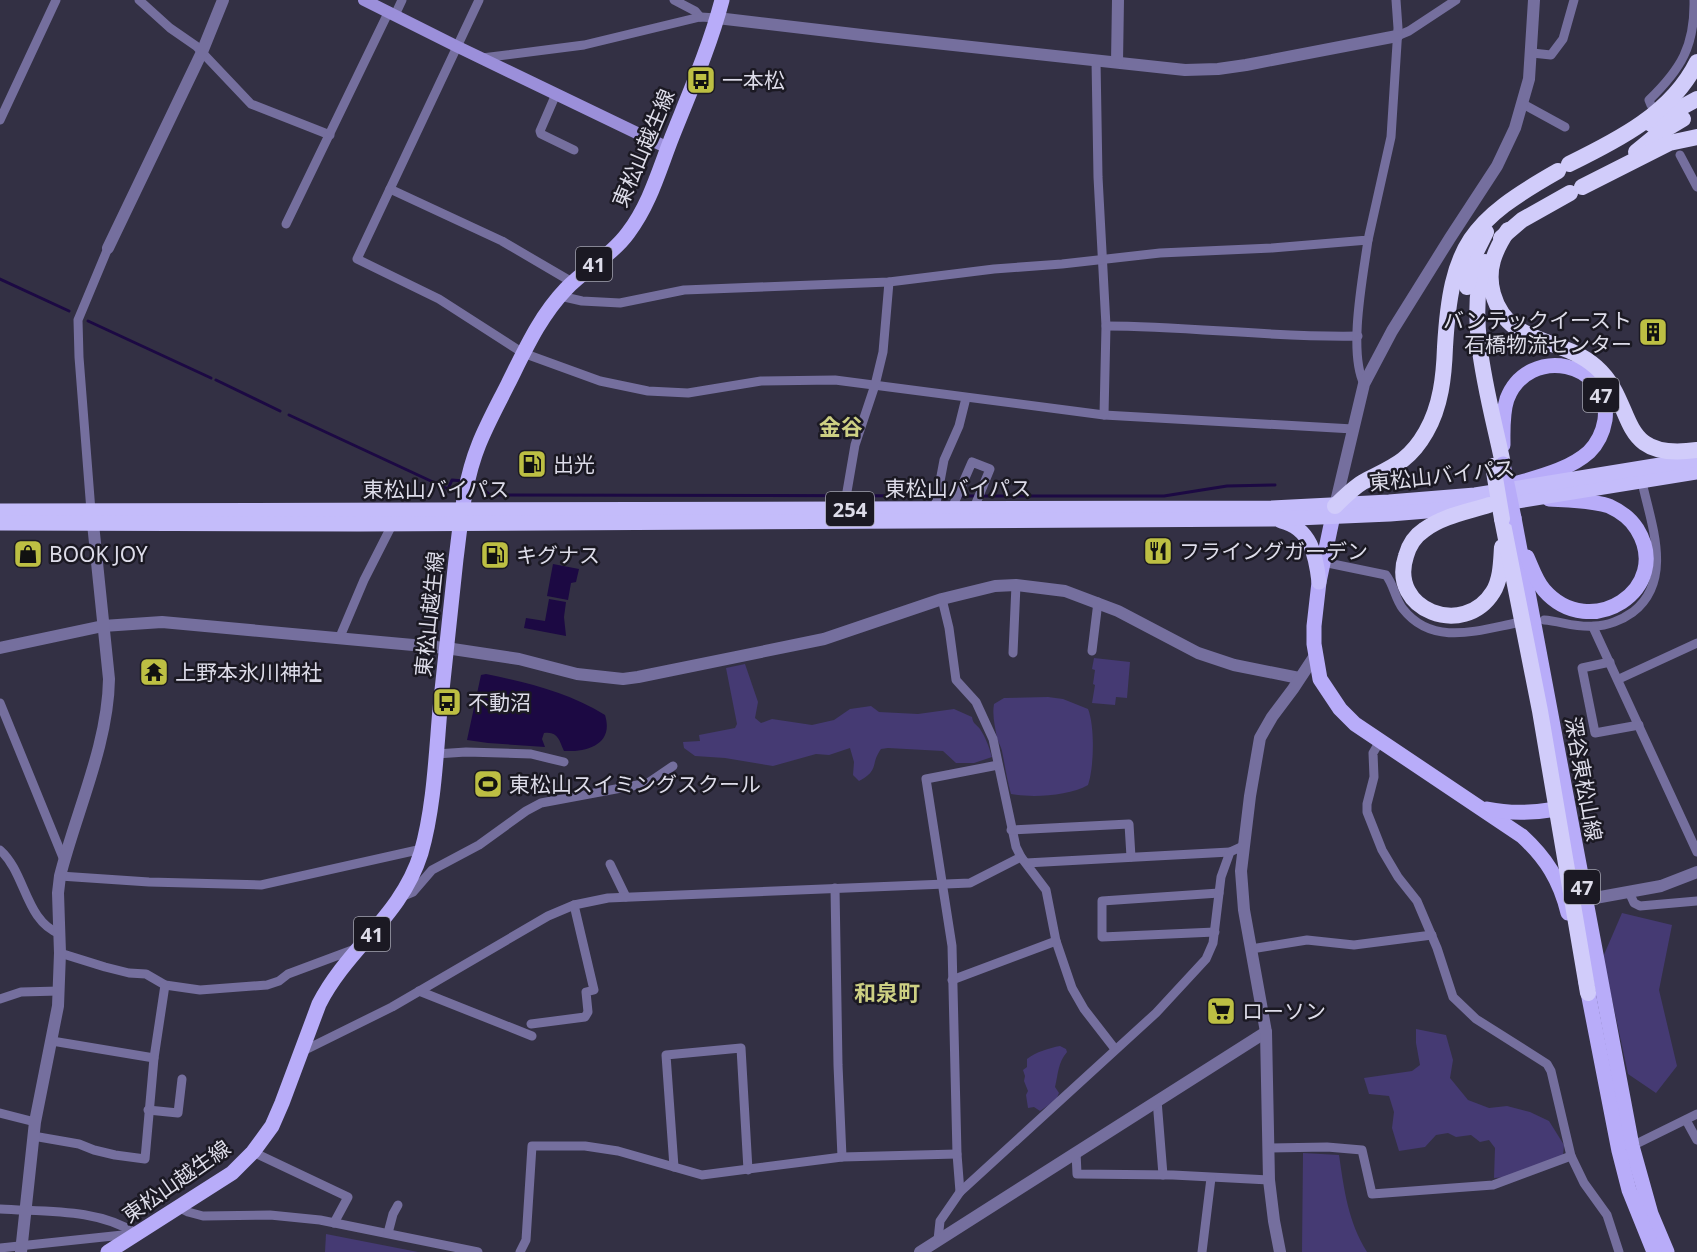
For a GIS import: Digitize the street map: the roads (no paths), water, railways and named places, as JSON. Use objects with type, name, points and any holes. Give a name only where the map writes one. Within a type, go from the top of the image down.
[{"type":"highway","points":[[1608,146],[1650,117],[1683,83],[1697,62]]},
{"type":"highway","points":[[1334,512],[1362,483],[1402,461],[1417,446],[1427,430],[1435,413],[1440,392],[1449,300],[1459,260],[1479,226],[1512,199],[1564,167],[1697,99]]},
{"type":"highway","points":[[1617,169],[1658,134],[1697,111]]},
{"type":"highway","points":[[1588,993],[1498,465],[1478,334],[1477,294],[1485,260],[1508,230],[1538,210],[1669,143],[1697,137]]},
{"type":"highway","points":[[1498,465],[1468,338],[1466,298],[1468,277],[1482,238],[1492,221],[1512,199]]},
{"type":"highway","points":[[1508,230],[1490,266],[1492,291],[1496,304],[1504,317],[1515,328],[1528,335],[1569,351],[1596,366],[1612,388],[1631,428],[1650,446],[1662,452],[1676,454],[1697,450]]},
{"type":"highway","name":"東松山バイパス","points":[[1482,500],[1697,459]]},
{"type":"highway","name":"東松山バイパス","points":[[0,523],[92,517],[1274,519],[1482,500],[1536,499],[1697,472]]},
{"type":"highway","points":[[1482,500],[1434,524],[1414,540],[1403,563],[1404,576],[1408,590],[1424,609],[1448,616],[1461,615],[1485,602],[1494,591],[1499,578],[1508,518]]},
{"type":"highway","name":"東松山バイパス","points":[[0,511],[92,517],[393,523],[462,516],[844,509],[1334,512]]},
{"type":"highway","points":[[1274,519],[1296,527],[1307,539],[1316,558],[1319,582]]},
{"type":"main road","points":[[364,0],[668,148]]},
{"type":"main road","name":"東松山越生線","points":[[108,1252],[232,1173],[253,1152],[272,1126],[328,986],[389,915],[411,878],[422,849],[426,829],[466,486],[477,448],[523,353],[542,320],[572,282],[627,234],[654,188],[722,0]]},
{"type":"main road","name":"47","points":[[1482,500],[1546,475],[1578,460],[1590,451],[1599,440],[1604,428],[1605,415],[1604,402],[1590,379],[1579,371],[1565,366],[1535,369],[1523,376],[1507,399],[1498,465]]},
{"type":"main road","points":[[1508,518],[1544,589],[1566,607],[1580,612],[1594,613],[1622,603],[1633,593],[1643,573],[1645,551],[1641,535],[1632,522],[1622,513],[1608,506],[1576,501],[1536,499]]},
{"type":"main road","name":"深谷東松山線","points":[[1334,512],[1319,582],[1314,627],[1320,679],[1340,710],[1355,724],[1522,836],[1550,866],[1566,906],[1588,993],[1619,1151],[1629,1190],[1654,1252]]},
{"type":"main road","name":"深谷東松山線","points":[[1508,518],[1632,1146],[1651,1214],[1667,1252]]},
{"type":"main road","name":"深谷東松山線","points":[[1478,807],[1505,813],[1557,809]]},
{"type":"street","points":[[0,120],[56,0]]},
{"type":"street","points":[[140,0],[170,28],[202,52],[251,104],[330,135]]},
{"type":"street","points":[[21,1248],[35,1122],[52,1041],[59,991],[58,893],[60,876],[107,709],[109,679],[92,517],[78,320],[108,248],[202,52],[223,0]]},
{"type":"street","points":[[286,224],[392,13],[402,0]]},
{"type":"street","points":[[479,0],[357,259],[439,299],[523,353],[600,381],[656,392],[688,393],[761,381],[835,380],[1104,415],[1353,429]]},
{"type":"street","points":[[674,0],[695,11],[700,17]]},
{"type":"street","points":[[1117,62],[1118,0]]},
{"type":"street","points":[[1364,384],[1359,369],[1359,297],[1368,240],[1391,137],[1397,36],[1396,0]]},
{"type":"street","points":[[482,58],[584,45],[700,17],[1185,70],[1218,69],[1397,36],[1409,31],[1456,0]]},
{"type":"street","points":[[1334,512],[1364,384],[1410,302],[1505,152],[1523,104],[1529,79],[1534,0]]},
{"type":"street","points":[[1532,53],[1551,55],[1563,39],[1574,0]]},
{"type":"street","points":[[1651,105],[1649,100],[1677,70],[1684,56],[1694,22],[1694,0]]},
{"type":"street","points":[[1096,60],[1098,177],[1106,326],[1104,415]]},
{"type":"street","points":[[556,94],[540,131],[541,134],[574,150]]},
{"type":"street","points":[[1523,104],[1565,127]]},
{"type":"street","points":[[1680,155],[1697,187]]},
{"type":"street","points":[[390,189],[502,241],[572,282]]},
{"type":"street","points":[[560,296],[582,301],[620,303],[684,290],[717,287],[889,282],[1160,253],[1260,249],[1368,240]]},
{"type":"street","points":[[844,509],[855,445],[875,385],[883,352],[889,282]]},
{"type":"street","points":[[1106,326],[1175,327],[1312,337],[1358,336]]},
{"type":"street","points":[[935,508],[944,460],[959,426],[966,398]]},
{"type":"street","points":[[952,508],[972,462],[990,469],[974,508]]},
{"type":"street","points":[[1544,620],[1593,627],[1617,621],[1640,606],[1654,582],[1657,555],[1642,482]]},
{"type":"street","points":[[339,639],[364,580],[393,523]]},
{"type":"street","points":[[1323,562],[1386,576],[1404,610],[1414,620],[1435,632],[1452,634],[1516,623]]},
{"type":"street","points":[[0,648],[103,626],[171,622],[446,648],[519,659],[577,674],[623,679],[824,639],[942,599],[974,590],[1016,585],[1065,591],[1118,610],[1198,653],[1234,665],[1299,678]]},
{"type":"street","points":[[1013,653],[1016,585]]},
{"type":"street","points":[[942,599],[949,628],[956,680],[980,709],[993,739],[1011,830],[1023,860],[1049,896],[1056,941],[1077,998],[1115,1049]]},
{"type":"street","points":[[1092,651],[1098,602]]},
{"type":"street","points":[[1593,627],[1697,852]]},
{"type":"street","points":[[1618,679],[1697,643]]},
{"type":"street","points":[[1280,1252],[1269,1180],[1266,1032],[1243,900],[1241,871],[1256,753],[1260,738],[1316,654]]},
{"type":"street","points":[[1610,662],[1582,668],[1595,733],[1640,725]]},
{"type":"street","points":[[0,704],[64,860]]},
{"type":"street","points":[[1380,741],[1373,753],[1374,777],[1367,812],[1382,850],[1398,877],[1417,901],[1432,935],[1448,984],[1460,1006],[1476,1019],[1547,1064],[1551,1071],[1571,1156],[1584,1184],[1607,1215],[1619,1252]]},
{"type":"street","points":[[436,754],[466,752],[531,754],[564,762]]},
{"type":"street","points":[[960,1192],[952,946],[926,779],[998,765]]},
{"type":"street","points":[[400,898],[412,892],[432,870],[479,845],[541,803],[648,783],[673,766]]},
{"type":"street","points":[[1011,830],[1129,824],[1131,857]]},
{"type":"street","points":[[301,1052],[392,1007],[548,916],[573,905],[608,898],[974,881],[1023,860],[1230,852],[1243,846]]},
{"type":"street","points":[[60,876],[149,882],[261,885],[422,849]]},
{"type":"street","points":[[0,850],[9,858],[17,871],[27,896],[45,926],[60,934]]},
{"type":"street","points":[[938,1240],[940,1221],[960,1192],[1174,996],[1206,959],[1213,943],[1221,877],[1230,852]]},
{"type":"street","points":[[610,864],[626,897]]},
{"type":"street","points":[[1584,900],[1661,886],[1697,872]]},
{"type":"street","points":[[835,888],[842,1157]]},
{"type":"street","points":[[1629,892],[1634,903],[1640,906],[1697,901]]},
{"type":"street","points":[[1215,932],[1102,937],[1102,901],[1219,893]]},
{"type":"street","points":[[531,1024],[585,1017],[588,1012],[586,992],[594,990],[573,905]]},
{"type":"street","points":[[1251,949],[1307,940],[1354,945],[1432,935]]},
{"type":"street","points":[[952,980],[1056,941]]},
{"type":"street","points":[[60,953],[121,971],[146,974],[165,985],[200,990],[267,985],[279,981],[288,974],[358,949]]},
{"type":"street","points":[[33,1136],[79,1144],[115,1155],[145,1159],[148,1110],[165,985]]},
{"type":"street","points":[[0,999],[21,992],[59,991]]},
{"type":"street","points":[[419,991],[532,1036]]},
{"type":"street","points":[[920,1252],[1266,1032]]},
{"type":"street","points":[[52,1041],[154,1058]]},
{"type":"street","points":[[674,1167],[666,1055],[741,1048],[748,1170]]},
{"type":"street","points":[[148,1110],[178,1113],[182,1079]]},
{"type":"street","points":[[1157,1100],[1163,1175]]},
{"type":"street","points":[[0,1113],[35,1122]]},
{"type":"street","points":[[1632,1146],[1697,1114]]},
{"type":"street","points":[[1686,1120],[1697,1140]]},
{"type":"street","points":[[520,1252],[526,1240],[532,1146],[585,1146],[618,1151],[702,1174],[842,1157],[957,1154]]},
{"type":"street","points":[[1269,1148],[1327,1147],[1362,1150],[1372,1194],[1493,1185],[1571,1156]]},
{"type":"street","points":[[253,1152],[348,1197],[334,1223]]},
{"type":"street","points":[[1076,1152],[1077,1174],[1269,1180]]},
{"type":"street","points":[[1202,1252],[1211,1178]]},
{"type":"street","points":[[388,1233],[398,1205]]},
{"type":"street","points":[[178,1207],[202,1216],[270,1215],[334,1223],[478,1252]]},
{"type":"street","points":[[0,1209],[89,1215],[126,1226],[137,1234]]},
{"type":"street","points":[[0,1248],[21,1248],[137,1234]]},
{"type":"waterway","points":[[0,279],[69,311]]},
{"type":"waterway","points":[[88,321],[211,378]]},
{"type":"waterway","points":[[216,380],[280,411]]},
{"type":"waterway","points":[[289,415],[448,489],[452,480],[464,481]]},
{"type":"waterway","points":[[474,482],[490,495],[975,496]]},
{"type":"waterway","points":[[982,496],[1164,496],[1227,486],[1275,485]]},
{"type":"place","name":"一本松","points":[[701,80]]},
{"type":"place","name":"バンテックイースト 石橋物流センター","points":[[1653,332]]},
{"type":"place","name":"出光","points":[[532,464]]},
{"type":"place","name":"フライングガーデン","points":[[1158,551]]},
{"type":"place","name":"BOOK JOY","points":[[28,554]]},
{"type":"place","name":"キグナス","points":[[495,555]]},
{"type":"place","name":"上野本氷川神社","points":[[154,672]]},
{"type":"place","name":"不動沼","points":[[447,702]]},
{"type":"place","name":"東松山スイミングスクール","points":[[488,784]]},
{"type":"place","name":"ローソン","points":[[1221,1011]]},
{"type":"district","name":"金谷","points":[[841,426]]},
{"type":"district","name":"和泉町","points":[[887,992]]}]
